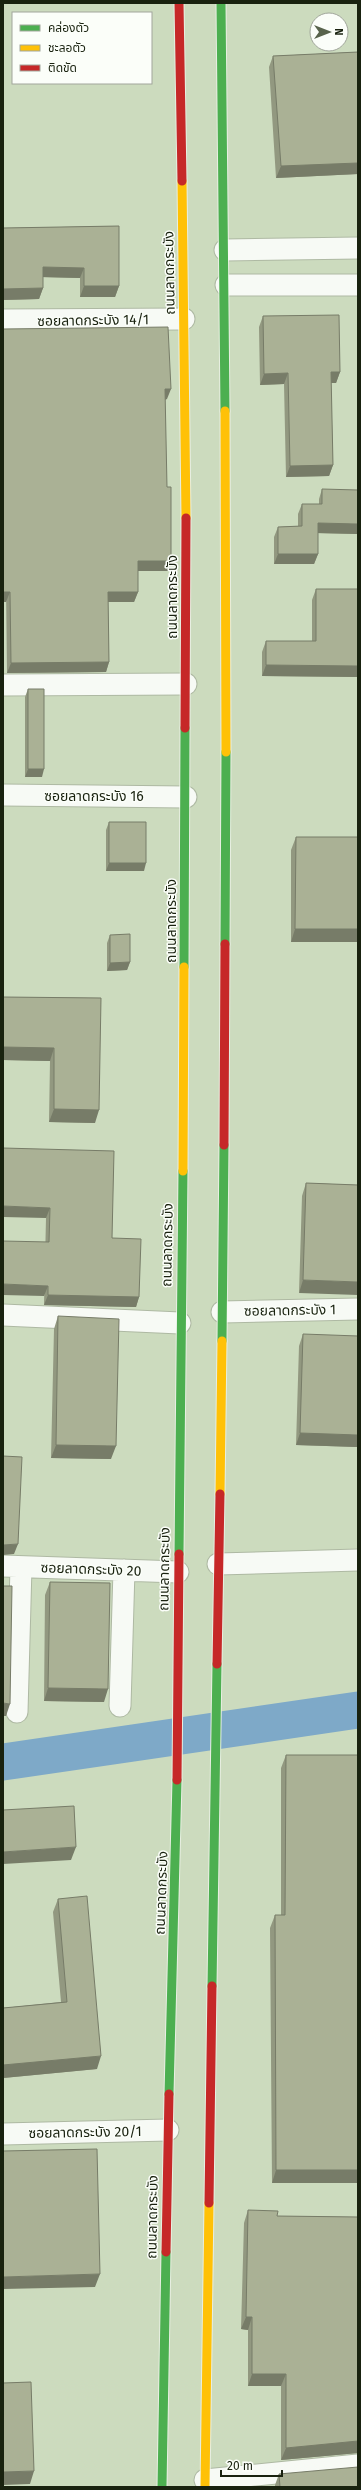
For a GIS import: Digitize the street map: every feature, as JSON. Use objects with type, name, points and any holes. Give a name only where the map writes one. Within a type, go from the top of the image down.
[{"type":"main road","name":"ถนนลาดกระบัง","points":[[162,2487],[168,2130],[176,1838],[186,797],[184,319],[179,3]]},
{"type":"main road","points":[[205,2484],[222,1312],[228,704],[226,285],[221,3]]},
{"type":"street","points":[[225,250],[358,248]]},
{"type":"street","points":[[226,285],[358,284]]},
{"type":"street","name":"ซอยลาดกระบัง 14/1","points":[[3,320],[184,319]]},
{"type":"street","points":[[3,685],[186,684]]},
{"type":"street","name":"ซอยลาดกระบัง 16","points":[[3,796],[186,797]]},
{"type":"street","name":"ซอยลาดกระบัง 1","points":[[222,1312],[358,1309]]},
{"type":"street","points":[[3,1316],[180,1323]]},
{"type":"street","points":[[218,1564],[358,1560]]},
{"type":"street","points":[[12,1567],[17,1712]]},
{"type":"street","name":"ซอยลาดกระบัง 20","points":[[12,1567],[178,1572]]},
{"type":"street","points":[[120,1706],[124,1570]]},
{"type":"street","name":"ซอยลาดกระบัง 20/1","points":[[3,2134],[168,2130]]},
{"type":"street","points":[[205,2484],[358,2465]]},
{"type":"building","points":[[358,52],[358,163],[281,166],[273,56]]},
{"type":"building","points":[[119,226],[119,286],[84,286],[84,268],[43,267],[43,288],[3,289],[3,228]]},
{"type":"building","points":[[339,315],[340,372],[331,372],[333,465],[290,466],[288,373],[264,374],[263,316]]},
{"type":"building","points":[[168,327],[171,389],[165,389],[167,487],[171,487],[171,561],[138,561],[138,592],[108,592],[109,662],[11,663],[10,592],[3,592],[3,329]]},
{"type":"building","points":[[322,489],[358,490],[358,524],[318,523],[318,554],[278,554],[278,527],[302,526],[302,504],[322,504]]},
{"type":"building","points":[[316,589],[358,589],[358,666],[266,665],[266,641],[316,641]]},
{"type":"building","points":[[28,689],[44,689],[44,769],[28,769]]},
{"type":"building","points":[[109,822],[146,822],[146,863],[109,863]]},
{"type":"building","points":[[296,837],[358,837],[358,929],[295,929]]},
{"type":"building","points":[[130,934],[130,962],[110,963],[110,935]]},
{"type":"building","points":[[3,997],[101,998],[99,1110],[54,1109],[54,1048],[3,1047]]},
{"type":"building","points":[[3,1148],[114,1151],[112,1238],[141,1239],[139,1297],[48,1295],[48,1286],[3,1284],[3,1241],[49,1242],[50,1208],[3,1206]]},
{"type":"building","points":[[306,1183],[358,1185],[358,1282],[303,1280]]},
{"type":"building","points":[[58,1316],[119,1319],[116,1446],[56,1445]]},
{"type":"building","points":[[303,1334],[358,1336],[358,1435],[300,1433]]},
{"type":"building","points":[[3,1456],[22,1457],[18,1544],[3,1545]]},
{"type":"building","points":[[50,1582],[110,1583],[108,1689],[48,1688]]},
{"type":"building","points":[[3,1586],[12,1586],[10,1704],[3,1703]]},
{"type":"building","points":[[286,1755],[358,1755],[358,2170],[276,2170],[275,1915],[285,1915]]},
{"type":"building","points":[[74,1806],[76,1847],[3,1852],[3,1810]]},
{"type":"building","points":[[87,1896],[101,2056],[3,2065],[3,2008],[67,2002],[58,1899]]},
{"type":"building","points":[[97,2149],[100,2274],[3,2277],[3,2151]]},
{"type":"building","points":[[248,2210],[278,2211],[277,2216],[358,2217],[358,2441],[286,2448],[286,2374],[252,2374],[252,2317],[246,2317]]},
{"type":"building","points":[[31,2382],[34,2471],[3,2472],[3,2383]]},
{"type":"building","points":[[358,2467],[358,2487],[280,2487],[279,2474]]},
{"type":"waterway","points":[[3,1762],[358,1710]]},
{"type":"traffic: fast","points":[[221,3],[225,411]]},
{"type":"traffic: fast","points":[[184,967],[185,728]]},
{"type":"traffic: fast","points":[[225,944],[226,752]]},
{"type":"traffic: fast","points":[[222,1341],[224,1145]]},
{"type":"traffic: fast","points":[[179,1554],[183,1171]]},
{"type":"traffic: fast","points":[[212,1986],[217,1664]]},
{"type":"traffic: fast","points":[[169,2094],[177,1780]]},
{"type":"traffic: fast","points":[[162,2487],[166,2252]]},
{"type":"traffic: slow","points":[[182,181],[186,518]]},
{"type":"traffic: slow","points":[[225,411],[226,752]]},
{"type":"traffic: slow","points":[[183,1171],[184,967]]},
{"type":"traffic: slow","points":[[220,1494],[222,1341]]},
{"type":"traffic: slow","points":[[205,2487],[209,2203]]},
{"type":"traffic: jam","points":[[179,3],[182,181]]},
{"type":"traffic: jam","points":[[185,728],[186,518]]},
{"type":"traffic: jam","points":[[224,1145],[225,944]]},
{"type":"traffic: jam","points":[[217,1664],[220,1494]]},
{"type":"traffic: jam","points":[[177,1780],[179,1554]]},
{"type":"traffic: jam","points":[[209,2203],[212,1986]]},
{"type":"traffic: jam","points":[[166,2252],[169,2094]]}]
